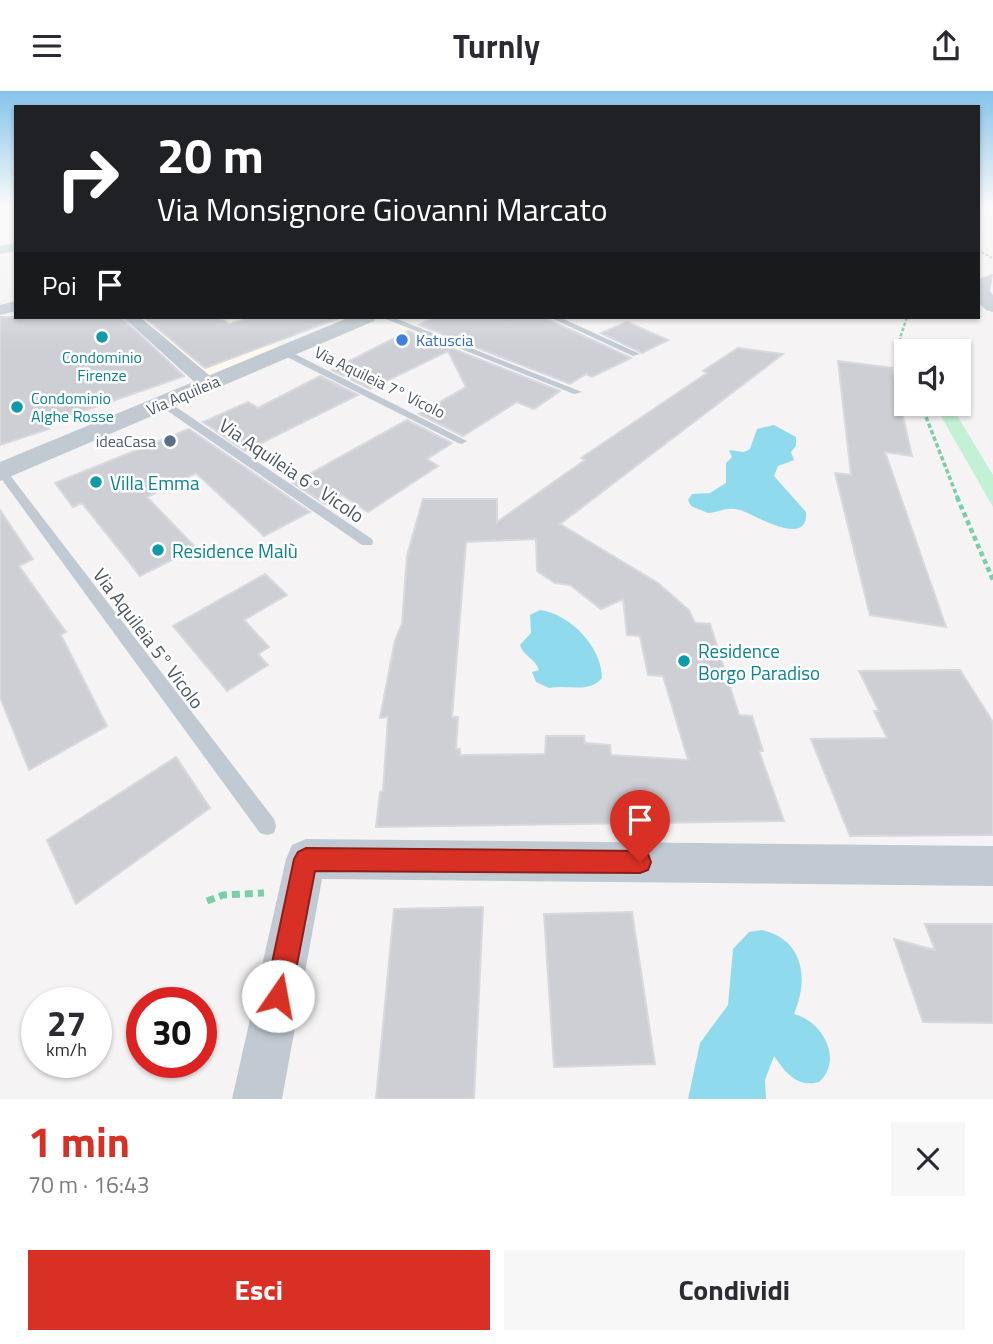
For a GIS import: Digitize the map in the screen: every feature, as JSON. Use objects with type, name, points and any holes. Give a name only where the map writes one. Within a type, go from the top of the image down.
[{"type":"street","points":[[985,266],[980,292],[993,306]]},
{"type":"street","points":[[133,319],[208,384]]},
{"type":"street","name":"Via Aquileia","points":[[1,472],[284,352],[355,319]]},
{"type":"street","points":[[257,1099],[306,859],[993,866]]},
{"type":"lane","points":[[390,319],[577,392]]},
{"type":"lane","points":[[557,319],[636,354]]},
{"type":"lane","name":"Via Aquileia 7° Vicolo","points":[[284,352],[463,440]]},
{"type":"lane","name":"Via Aquileia 6° Vicolo","points":[[163,403],[367,542]]},
{"type":"lane","name":"Via Aquileia 5° Vicolo","points":[[1,472],[267,826]]},
{"type":"path","points":[[900,339],[906,319]]},
{"type":"path","points":[[925,416],[938,454],[993,580]]},
{"type":"path","points":[[207,901],[223,895],[299,893]]},
{"type":"shaded area","points":[[231,319],[241,319],[284,352],[208,384],[158,340]]},
{"type":"green space","points":[[941,416],[957,416],[993,475],[993,507]]},
{"type":"water","points":[[774,425],[796,437],[796,446],[791,452],[794,460],[778,466],[774,476],[806,512],[805,523],[799,528],[790,529],[740,510],[727,509],[708,513],[691,506],[688,500],[692,494],[710,493],[726,483],[726,463],[732,457],[729,450],[744,452],[750,449],[757,429]]},
{"type":"water","points":[[540,610],[573,625],[590,644],[601,666],[602,678],[597,683],[585,687],[549,688],[536,682],[532,672],[539,670],[520,645],[531,633],[530,615]]},
{"type":"water","points":[[762,930],[787,942],[795,952],[802,975],[799,1001],[794,1014],[813,1024],[826,1042],[830,1063],[826,1073],[819,1082],[804,1083],[787,1073],[774,1056],[765,1080],[766,1099],[688,1099],[700,1043],[728,1005],[733,949],[749,932]]},
{"type":"building","points":[[0,317],[123,319],[184,376],[46,424],[49,429],[0,445]]},
{"type":"building","points":[[146,319],[222,319],[229,324],[247,319],[337,319],[205,368]]},
{"type":"building","points":[[431,319],[547,319],[631,358],[592,377],[586,374],[570,384],[419,325]]},
{"type":"building","points":[[627,322],[668,340],[642,353],[601,333]]},
{"type":"building","points":[[408,331],[560,391],[534,409],[517,402],[463,436],[419,414],[466,387],[448,351],[370,389],[332,370]]},
{"type":"building","name":"Residence Borgo Paradiso","points":[[738,348],[783,354],[560,524],[658,583],[689,610],[695,623],[710,624],[739,715],[752,716],[763,751],[759,751],[784,821],[376,827],[380,792],[383,791],[388,717],[380,718],[395,640],[402,624],[407,556],[423,499],[497,499],[497,522],[585,460],[581,458],[707,373],[703,371]],"holes":[[[536,539],[537,571],[555,583],[570,585],[601,609],[623,599],[627,635],[640,636],[648,675],[663,676],[688,760],[611,755],[610,745],[585,743],[584,736],[546,736],[545,754],[460,755],[460,749],[456,749],[458,717],[452,717],[466,542]]]},
{"type":"building","points":[[838,361],[892,368],[894,416],[903,416],[912,456],[885,452],[946,627],[870,615],[835,473],[851,475]]},
{"type":"building","points":[[320,376],[358,395],[245,451],[203,422],[248,402],[258,408]]},
{"type":"building","points":[[407,420],[452,443],[427,459],[438,466],[368,512],[342,495],[325,504],[293,483]]},
{"type":"building","points":[[189,429],[310,512],[264,536],[196,473],[147,497],[196,548],[140,576],[82,503],[73,507],[55,483]]},
{"type":"building","points":[[0,510],[33,559],[19,566],[66,632],[61,635],[107,726],[29,770],[0,697]]},
{"type":"building","points":[[265,574],[287,595],[244,620],[269,647],[258,654],[268,665],[227,691],[173,626]]},
{"type":"building","points":[[960,670],[993,722],[993,835],[850,836],[811,739],[887,738],[874,711],[879,711],[859,671]]},
{"type":"building","points":[[176,757],[210,808],[76,904],[47,840]]},
{"type":"building","points":[[483,907],[474,1099],[376,1099],[394,909]]},
{"type":"building","points":[[632,912],[655,1064],[554,1067],[544,914]]},
{"type":"building","points":[[925,924],[993,924],[993,1023],[923,1022],[894,939],[935,950]]},
{"type":"place","name":"Condominio Firenze","points":[[102,337]]},
{"type":"place","name":"Katuscia","points":[[402,340]]},
{"type":"place","name":"Condominio Alghe Rosse","points":[[17,407]]},
{"type":"place","name":"ideaCasa","points":[[170,441]]},
{"type":"place","name":"Villa Emma","points":[[96,482]]},
{"type":"place","name":"Residence Malù","points":[[158,550]]},
{"type":"place","name":"Residence Borgo Paradiso","points":[[684,661]]},
{"type":"route","points":[[278,996],[306,859],[640,862]]}]
